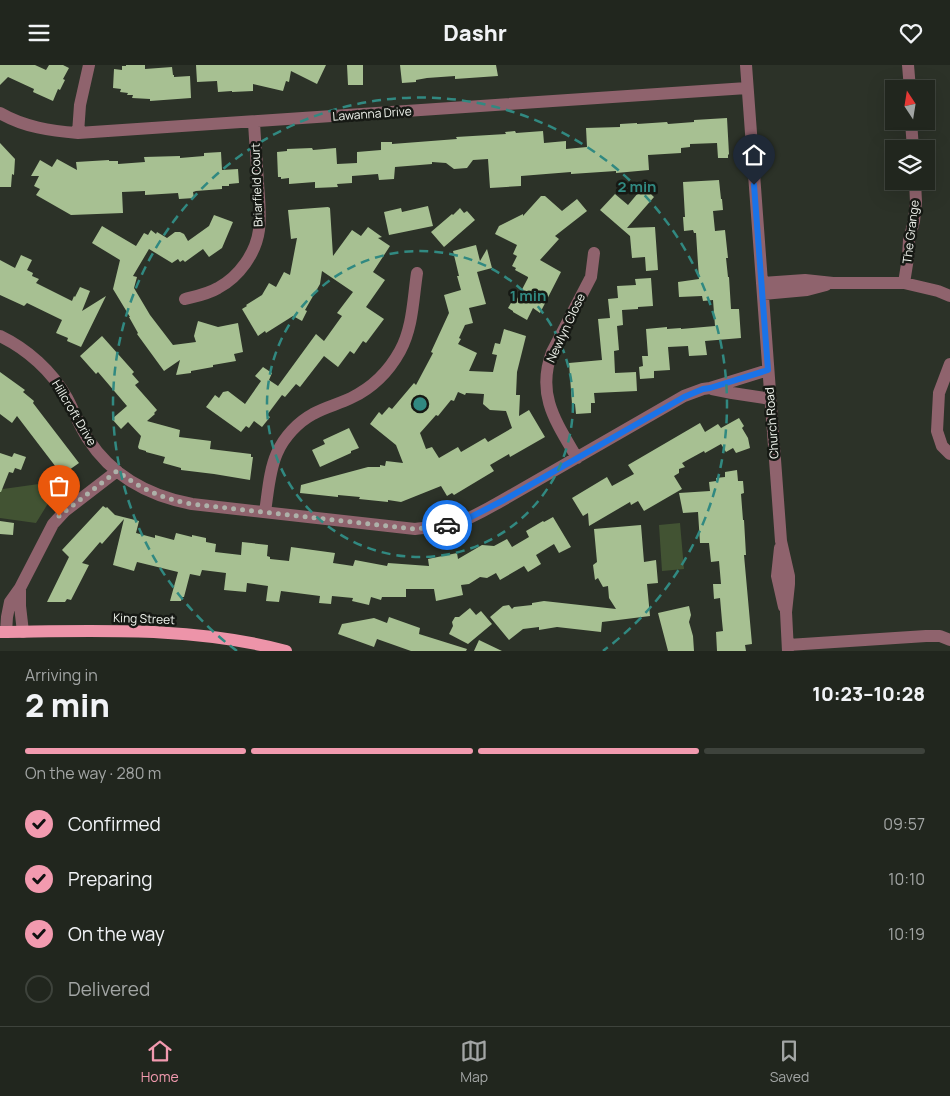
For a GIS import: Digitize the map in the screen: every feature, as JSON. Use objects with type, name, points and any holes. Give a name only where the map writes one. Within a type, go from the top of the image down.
[{"type":"main road","name":"King Street","points":[[3,632],[166,633],[244,641],[286,651]]},
{"type":"street","points":[[78,133],[80,105],[89,65]]},
{"type":"street","name":"Church Road","points":[[746,65],[781,541],[790,584],[786,611],[788,648]]},
{"type":"street","points":[[908,65],[909,80]]},
{"type":"street","name":"Lawanna Drive","points":[[0,113],[37,127],[78,133],[748,88]]},
{"type":"street","name":"Briarfield Court","points":[[185,299],[203,295],[220,287],[238,272],[253,251],[260,213],[254,122]]},
{"type":"street","name":"The Grange","points":[[904,283],[909,240],[914,221],[915,190]]},
{"type":"street","name":"Newlyn Close","points":[[577,458],[550,409],[546,377],[552,352],[591,277],[594,253]]},
{"type":"street","points":[[265,513],[274,463],[281,445],[290,433],[313,413],[351,398],[372,385],[381,377],[401,350],[409,330],[417,273]]},
{"type":"street","points":[[762,289],[806,290],[833,283],[904,283],[938,291],[950,296]]},
{"type":"street","name":"Hillcroft Drive","points":[[0,336],[24,350],[50,374],[66,396],[88,439],[98,453],[117,471],[141,487],[161,497],[177,501],[265,513],[415,529],[452,524],[477,514],[679,399],[694,392],[768,370]]},
{"type":"street","points":[[950,364],[940,393],[937,431],[942,446],[950,454]]},
{"type":"street","points":[[710,388],[771,399]]},
{"type":"street","points":[[3,632],[10,602],[20,588],[53,524],[59,516],[117,471]]},
{"type":"street","points":[[20,588],[23,632]]},
{"type":"street","points":[[788,648],[926,636],[940,636],[950,639]]},
{"type":"green space","points":[[46,483],[55,492],[36,523],[0,518],[0,488]]},
{"type":"green space","points":[[680,523],[684,569],[662,571],[659,525]]},
{"type":"building","points":[[0,65],[35,65],[46,70],[49,65],[63,65],[69,68],[63,79],[65,80],[60,90],[58,89],[53,101],[33,92],[34,89],[8,77],[0,85]]},
{"type":"building","points":[[145,65],[145,69],[172,67],[174,77],[190,76],[191,98],[150,101],[150,99],[132,98],[133,95],[120,92],[121,89],[113,88],[114,69],[122,70],[122,66]]},
{"type":"building","points":[[196,65],[326,65],[317,84],[291,71],[289,82],[286,81],[283,91],[253,84],[253,91],[218,92],[217,81],[197,82]]},
{"type":"building","points":[[347,65],[363,65],[363,85],[348,85]]},
{"type":"building","points":[[400,65],[496,65],[498,76],[455,79],[455,76],[427,78],[416,80],[416,82],[402,83]]},
{"type":"building","points":[[727,118],[728,158],[718,158],[717,143],[690,144],[690,147],[681,148],[681,153],[648,155],[649,170],[616,173],[616,171],[571,174],[571,172],[521,176],[521,186],[490,188],[488,159],[473,160],[467,168],[454,169],[446,163],[432,162],[432,164],[395,167],[394,179],[379,180],[378,174],[352,176],[352,183],[337,184],[338,187],[315,188],[315,182],[289,184],[289,178],[281,179],[281,177],[278,177],[277,152],[287,151],[287,149],[312,148],[313,150],[336,148],[337,164],[357,163],[357,152],[381,150],[381,142],[392,142],[392,144],[506,134],[505,132],[515,131],[516,133],[543,131],[544,143],[566,141],[566,149],[587,147],[586,128],[620,127],[620,124],[637,123],[667,122],[668,124]]},
{"type":"building","points":[[0,143],[15,159],[11,187],[0,187]]},
{"type":"building","points":[[221,152],[222,170],[238,169],[239,183],[222,186],[222,189],[193,192],[194,198],[179,199],[178,193],[145,195],[145,191],[122,192],[123,213],[71,215],[36,195],[40,189],[34,186],[39,176],[31,176],[40,160],[52,167],[57,159],[77,170],[76,162],[109,160],[118,161],[118,164],[145,162],[144,157],[180,156],[180,158]]},
{"type":"building","points":[[719,180],[723,210],[713,211],[715,231],[725,230],[731,309],[739,309],[741,338],[705,341],[707,355],[689,356],[688,346],[668,347],[670,370],[654,371],[654,378],[640,379],[639,367],[643,366],[642,356],[648,356],[646,329],[667,327],[667,329],[681,329],[715,326],[713,300],[703,301],[702,296],[679,297],[678,282],[699,279],[696,233],[693,230],[684,231],[683,182]]},
{"type":"building","points":[[643,187],[654,197],[627,228],[655,227],[658,270],[646,271],[645,257],[632,258],[630,236],[600,210],[615,194],[628,205]]},
{"type":"building","points":[[541,196],[545,196],[562,211],[577,199],[587,211],[555,236],[559,239],[540,260],[561,272],[540,313],[533,308],[527,320],[508,308],[514,298],[517,299],[528,278],[512,266],[517,256],[513,254],[517,245],[495,234],[499,226],[523,214],[523,216]]},
{"type":"building","points":[[428,206],[433,226],[389,235],[384,212],[401,208],[402,212]]},
{"type":"building","points":[[330,208],[333,256],[352,230],[361,236],[368,227],[382,237],[378,238],[390,246],[373,272],[385,280],[366,307],[384,319],[366,343],[363,341],[354,354],[350,351],[338,367],[324,356],[300,387],[296,384],[285,397],[282,395],[267,415],[270,417],[262,427],[254,421],[249,428],[246,426],[241,432],[206,407],[215,395],[219,398],[223,392],[228,391],[245,404],[261,381],[255,376],[263,367],[272,373],[269,380],[278,386],[316,334],[324,341],[342,316],[337,313],[353,292],[322,271],[320,284],[305,310],[307,311],[302,321],[293,316],[258,336],[242,309],[262,295],[269,283],[276,287],[284,272],[290,275],[297,238],[291,239],[288,210]]},
{"type":"building","points":[[460,208],[464,213],[467,211],[475,220],[444,247],[431,232]]},
{"type":"building","points":[[214,215],[233,222],[222,248],[209,257],[203,249],[185,262],[183,260],[180,262],[178,259],[172,263],[149,249],[133,276],[137,277],[134,288],[150,315],[173,345],[196,342],[194,336],[198,321],[218,327],[238,323],[243,352],[234,354],[236,361],[176,375],[180,360],[164,371],[137,334],[130,317],[113,289],[120,260],[92,243],[102,226],[136,246],[144,233],[148,235],[151,230],[167,238],[175,232],[180,232],[184,234],[188,241],[209,226]]},
{"type":"building","points":[[476,245],[480,261],[487,249],[492,268],[477,272],[486,304],[469,308],[473,323],[465,325],[459,338],[461,339],[458,344],[477,353],[469,371],[493,372],[497,355],[492,354],[495,343],[500,344],[504,329],[526,336],[517,372],[516,395],[520,395],[519,416],[529,410],[545,437],[510,457],[509,454],[490,465],[494,471],[454,495],[452,493],[447,496],[441,486],[401,502],[300,493],[301,485],[368,467],[385,466],[386,461],[403,463],[396,445],[370,424],[379,412],[382,415],[389,407],[392,409],[414,383],[416,385],[433,353],[431,352],[449,313],[444,295],[461,290],[453,251]],"holes":[[[458,392],[465,395],[466,393],[484,394],[483,404],[490,410],[506,411],[512,428],[488,442],[485,438],[461,452],[458,447],[439,458],[432,447],[426,449],[420,433],[451,400],[454,401]]]},
{"type":"building","points":[[21,255],[32,260],[27,270],[33,273],[32,276],[39,279],[36,283],[72,301],[80,287],[90,291],[82,311],[106,296],[81,347],[67,341],[68,338],[56,333],[62,320],[27,303],[24,306],[0,295],[0,260],[15,268]]},
{"type":"building","points":[[651,278],[653,306],[622,310],[623,325],[617,326],[619,350],[614,351],[615,373],[636,372],[637,391],[594,393],[595,403],[591,403],[591,413],[576,414],[575,404],[572,404],[569,363],[602,360],[598,319],[610,318],[608,299],[618,298],[617,286],[636,285],[635,279]]},
{"type":"building","points":[[102,336],[134,372],[132,374],[139,382],[135,385],[157,410],[147,421],[180,430],[179,437],[211,441],[210,449],[251,454],[251,457],[253,457],[250,480],[181,470],[181,468],[163,463],[165,457],[139,449],[141,436],[128,422],[121,429],[112,419],[127,406],[98,372],[96,374],[80,356]]},
{"type":"building","points":[[0,372],[25,390],[23,392],[34,401],[33,403],[79,463],[62,475],[17,416],[12,423],[0,414]]},
{"type":"building","points":[[739,418],[744,426],[742,428],[748,438],[750,448],[736,453],[733,448],[726,452],[721,444],[682,463],[685,467],[679,469],[679,473],[674,476],[682,489],[644,511],[638,501],[631,505],[630,502],[589,526],[588,513],[583,516],[572,498],[607,477],[612,486],[634,474],[628,465],[700,423],[705,432],[718,424],[721,428]]},
{"type":"building","points":[[349,428],[359,448],[320,467],[312,450],[325,444],[323,440]]},
{"type":"building","points":[[0,453],[12,457],[14,453],[26,457],[21,470],[15,468],[13,473],[9,472],[1,492],[0,492]]},
{"type":"building","points":[[737,470],[738,481],[743,481],[744,493],[741,494],[746,555],[744,555],[752,644],[745,645],[746,651],[717,651],[716,632],[723,631],[720,598],[714,599],[713,584],[721,584],[719,561],[711,562],[709,543],[700,543],[698,512],[683,513],[679,493],[710,491],[709,482],[716,481],[716,478],[725,477],[725,472]]},
{"type":"building","points":[[103,506],[107,507],[115,515],[139,521],[136,533],[174,540],[176,533],[192,537],[192,535],[206,538],[206,542],[216,544],[215,552],[241,555],[242,542],[268,545],[267,556],[270,559],[289,561],[291,547],[335,553],[333,563],[353,566],[355,560],[387,566],[388,563],[429,566],[428,559],[457,553],[458,559],[482,545],[494,546],[507,539],[512,547],[529,537],[526,531],[553,517],[571,547],[559,553],[554,544],[536,555],[541,564],[528,572],[524,566],[500,580],[496,573],[487,578],[480,577],[469,584],[461,585],[463,595],[436,601],[434,589],[406,589],[406,597],[382,597],[381,600],[371,597],[369,605],[352,601],[353,598],[332,596],[331,604],[319,603],[320,596],[281,591],[279,602],[266,601],[268,586],[247,583],[246,592],[224,590],[226,573],[202,570],[200,576],[190,574],[184,597],[182,597],[181,601],[170,601],[178,572],[137,562],[134,571],[113,565],[124,519],[82,563],[89,565],[71,600],[47,602],[69,557],[62,550]]},
{"type":"building","points":[[0,521],[14,523],[13,535],[0,534]]},
{"type":"building","points":[[641,525],[644,562],[656,560],[658,583],[647,584],[650,616],[602,622],[601,632],[557,627],[539,630],[539,627],[523,629],[509,640],[490,617],[503,606],[509,605],[512,609],[544,601],[616,609],[609,598],[608,586],[603,587],[598,578],[595,580],[593,565],[597,562],[594,529]]},
{"type":"building","points":[[689,606],[691,615],[689,622],[693,636],[694,651],[668,651],[658,613]]},
{"type":"building","points":[[470,608],[476,615],[481,611],[492,624],[468,644],[449,634],[455,617],[459,617]]},
{"type":"building","points":[[389,617],[420,628],[419,634],[467,649],[466,651],[411,651],[377,639],[374,647],[338,634],[342,624],[374,618],[387,623]]},
{"type":"building","points":[[479,640],[502,651],[474,651]]},
{"type":"way so far","points":[[59,516],[117,471],[128,480],[161,497],[192,504],[415,529],[447,525]]},
{"type":"route","points":[[447,525],[465,520],[504,500],[694,392],[768,370],[754,185]]}]
